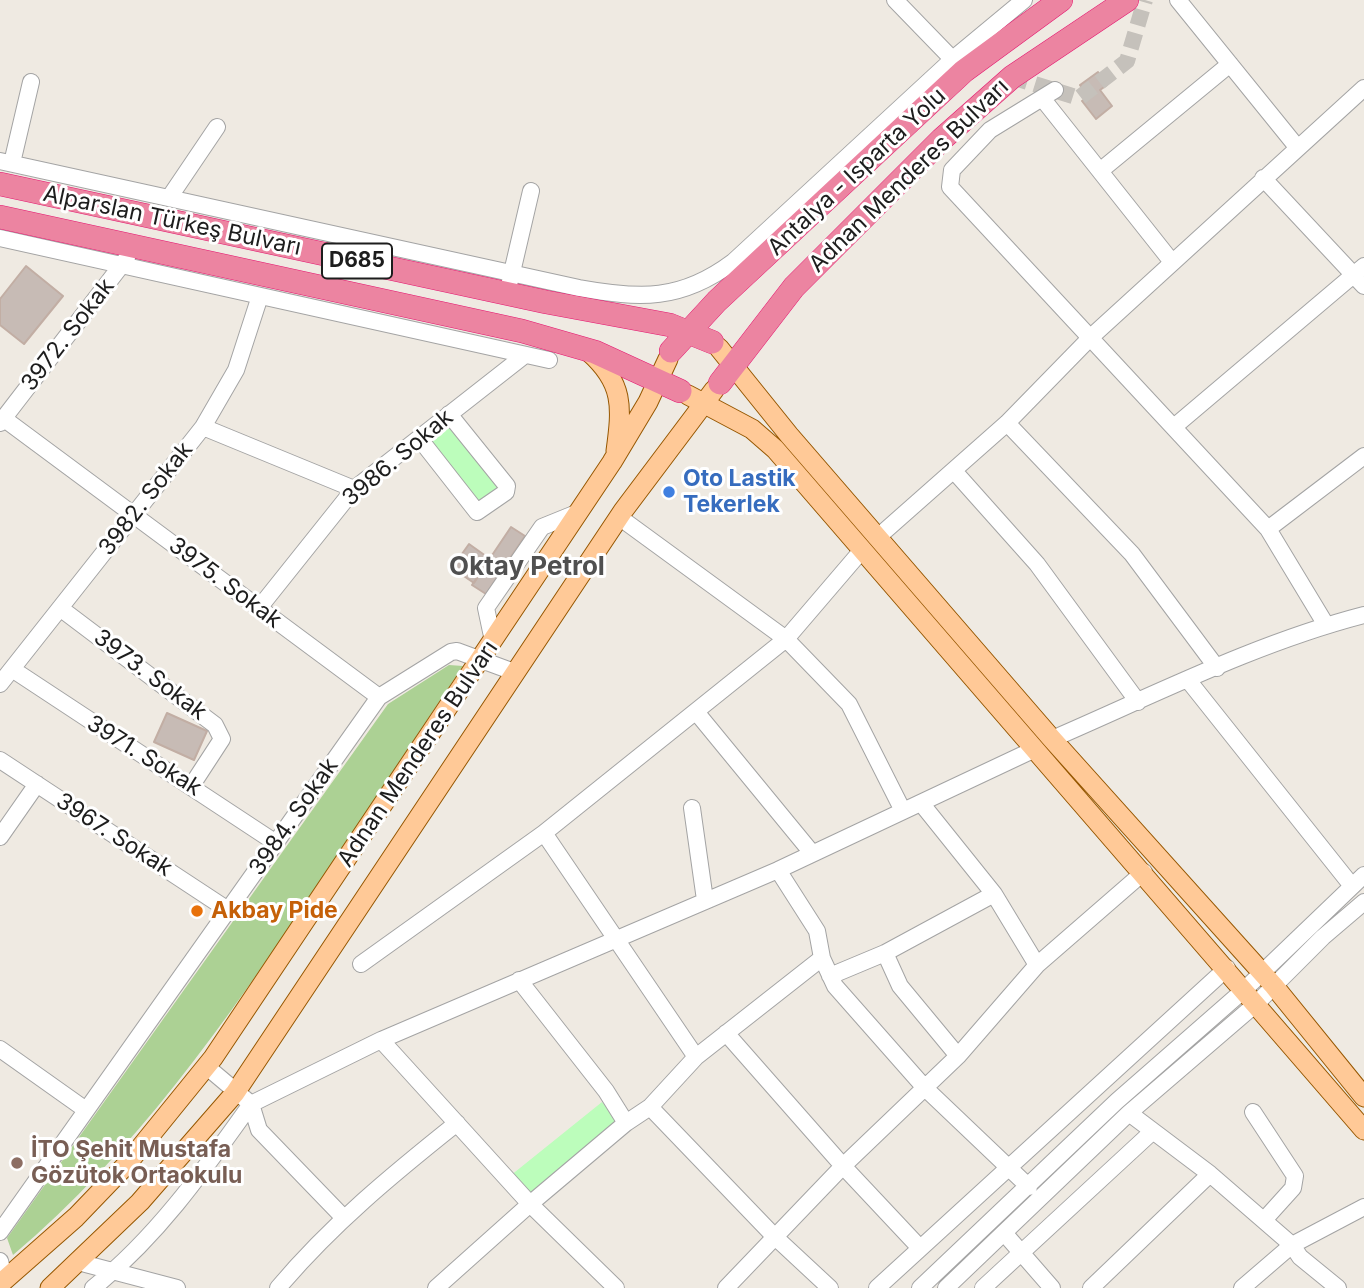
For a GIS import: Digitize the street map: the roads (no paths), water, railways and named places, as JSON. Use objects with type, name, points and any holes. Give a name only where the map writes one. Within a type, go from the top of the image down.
[{"type":"highway","name":"Adnan Menderes Bulvarı","points":[[709,377],[801,280],[942,139],[1012,77],[1127,0]]},
{"type":"highway","name":"Antalya - Isparta Yolu","points":[[666,363],[687,331],[958,65],[1057,2]]},
{"type":"highway","name":"Alparslan Türkeş Bulvarı","points":[[0,184],[509,284],[687,331],[709,377]]},
{"type":"highway","name":"Alparslan Türkeş Bulvarı","points":[[0,217],[129,256],[522,331],[586,349],[666,363],[709,377]]},
{"type":"highway","points":[[666,363],[684,339],[694,337],[709,377]]},
{"type":"main road","points":[[586,349],[604,365],[618,393],[620,422],[615,458]]},
{"type":"main road","name":"Adnan Menderes Bulvarı","points":[[2,1283],[76,1217],[127,1164],[207,1067],[615,458],[666,363]]},
{"type":"main road","name":"Adnan Menderes Bulvarı","points":[[50,1288],[243,1097],[514,672],[619,517],[709,377]]},
{"type":"main road","points":[[709,377],[764,438],[871,543]]},
{"type":"main road","points":[[709,377],[871,543],[1044,744],[1144,872],[1364,1130]]},
{"type":"main road","points":[[1044,744],[1274,986],[1364,1097]]},
{"type":"street","points":[[895,0],[958,65]]},
{"type":"street","points":[[32,82],[6,162],[169,198],[509,284],[654,295],[695,286],[733,262],[958,65],[1024,0]]},
{"type":"street","points":[[1178,0],[1297,147]]},
{"type":"street","points":[[1100,171],[1230,64]]},
{"type":"street","points":[[361,964],[544,833],[786,639],[871,543],[1007,424],[1091,337],[1364,88]]},
{"type":"street","points":[[1172,262],[1100,171],[1049,94],[990,130],[952,170],[950,187],[1268,529],[1326,625]]},
{"type":"street","points":[[169,198],[217,127]]},
{"type":"street","points":[[1175,426],[1361,275],[1263,178]]},
{"type":"street","points":[[509,284],[531,191]]},
{"type":"street","points":[[0,238],[129,256],[260,296],[549,360]]},
{"type":"street","name":"3972. Sokak","points":[[2,420],[129,256]]},
{"type":"street","name":"3982. Sokak","points":[[0,684],[203,427],[236,370],[260,296]]},
{"type":"street","name":"3986. Sokak","points":[[259,608],[354,488],[525,355]]},
{"type":"street","points":[[419,438],[478,513],[508,489],[449,414]]},
{"type":"street","name":"3975. Sokak","points":[[2,420],[379,697]]},
{"type":"street","points":[[1007,424],[1132,554],[1217,668]]},
{"type":"street","points":[[203,427],[354,488]]},
{"type":"street","points":[[1268,529],[1364,456]]},
{"type":"street","points":[[954,471],[1037,565],[1138,702]]},
{"type":"street","points":[[619,517],[786,639],[849,704],[903,811]]},
{"type":"street","name":"3973. Sokak","points":[[60,608],[215,725],[222,739],[192,786]]},
{"type":"street","points":[[93,1288],[114,1271],[183,1199],[243,1097],[778,870],[1044,744],[1188,680],[1326,625],[1364,615]]},
{"type":"street","name":"3984. Sokak","points":[[0,1232],[379,697],[451,652],[514,672]]},
{"type":"street","name":"3971. Sokak","points":[[12,669],[275,843]]},
{"type":"street","points":[[946,1288],[1251,996],[1260,971],[1358,881],[1188,680]]},
{"type":"street","points":[[697,713],[812,853]]},
{"type":"street","name":"3967. Sokak","points":[[0,760],[228,910]]},
{"type":"street","points":[[0,837],[37,784]]},
{"type":"street","points":[[921,803],[994,894],[1037,965]]},
{"type":"street","points":[[692,808],[705,900]]},
{"type":"street","points":[[544,833],[696,1057]]},
{"type":"street","points":[[778,870],[817,931],[822,958],[835,986],[925,1088],[1029,1187]]},
{"type":"street","points":[[730,1286],[774,1236],[958,1056],[1037,965],[1144,872]]},
{"type":"street","points":[[830,976],[885,953],[994,894]]},
{"type":"street","points":[[920,1288],[1117,1101],[1251,996],[1274,986],[1364,902]]},
{"type":"street","points":[[885,953],[900,986],[958,1056]]},
{"type":"street","points":[[436,1288],[626,1123],[650,1108],[696,1057],[822,958]]},
{"type":"street","points":[[877,1288],[1007,1166],[1227,968]]},
{"type":"street","points":[[519,980],[606,1091],[626,1123]]},
{"type":"street","points":[[726,1033],[843,1167],[920,1248]]},
{"type":"street","points":[[381,1040],[530,1204],[616,1288]]},
{"type":"street","points":[[0,1049],[86,1110]]},
{"type":"street","points":[[207,1067],[243,1097],[260,1130],[344,1218]]},
{"type":"street","points":[[650,1108],[774,1236],[830,1288]]},
{"type":"street","points":[[1253,1112],[1296,1176],[1293,1188],[1265,1219]]},
{"type":"street","points":[[1129,1113],[1265,1219],[1292,1245],[1300,1258],[1338,1288]]},
{"type":"street","points":[[278,1288],[316,1244],[344,1218],[457,1123]]},
{"type":"street","points":[[982,1288],[1153,1131]]},
{"type":"street","points":[[1091,1288],[1210,1174]]},
{"type":"street","points":[[1242,1288],[1292,1245],[1364,1207]]},
{"type":"street","points":[[1005,1234],[1052,1288]]},
{"type":"street","points":[[0,1261],[2,1283]]},
{"type":"street","points":[[78,1262],[177,1288]]},
{"type":"tunnel","points":[[1012,77],[1079,98],[1127,61],[1145,0]]},
{"type":"place","name":"Oto Lastik Tekerlek","points":[[669,492]]},
{"type":"place","name":"Akbay Pide","points":[[197,911]]},
{"type":"place","name":"İTO Şehit Mustafa Gözütok Ortaokulu","points":[[17,1163]]},
{"type":"district","name":"Oktay Petrol","points":[[527,567]]}]
